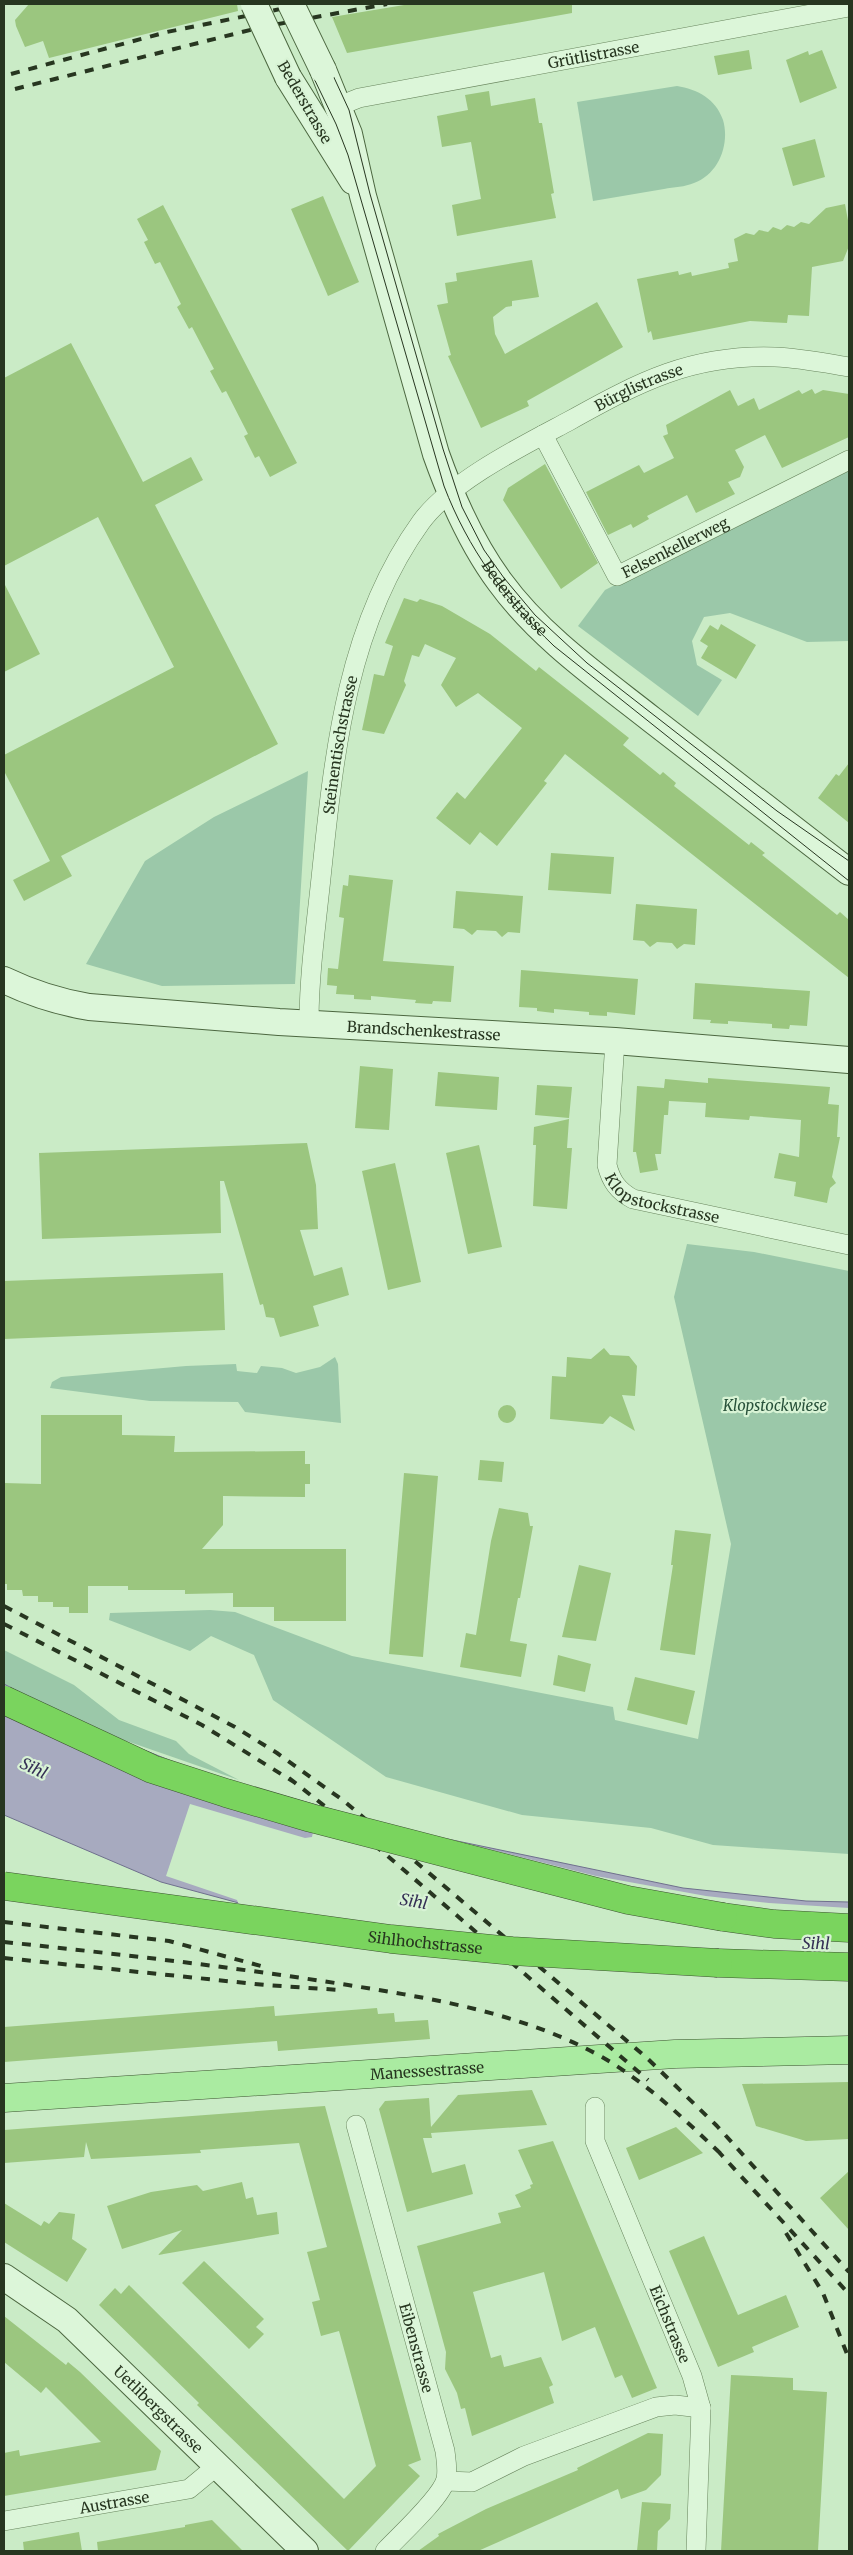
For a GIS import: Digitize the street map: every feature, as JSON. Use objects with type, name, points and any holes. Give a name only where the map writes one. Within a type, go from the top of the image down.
[{"type":"highway","points":[[4,1700],[152,1769],[311,1818],[637,1902],[696,1913],[774,1924],[849,1928]]},
{"type":"highway","name":"Sihlhochstrasse","points":[[4,1886],[391,1940],[502,1950],[718,1963],[849,1967]]},
{"type":"main road","name":"Bederstrasse","points":[[254,4],[288,76],[362,196]]},
{"type":"main road","name":"Bederstrasse","points":[[291,4],[323,70],[349,134],[362,196],[436,454],[450,494],[470,535],[489,567],[532,619],[607,685],[849,872]]},
{"type":"main road","points":[[311,114],[339,106]]},
{"type":"main road","name":"Brandschenkestrasse","points":[[4,980],[25,990],[69,1004],[89,1007],[615,1042],[849,1060]]},
{"type":"main road","name":"Manessestrasse","points":[[4,2098],[675,2054],[849,2050]]},
{"type":"main road","name":"Uetlibergstrasse","points":[[4,2276],[67,2320],[305,2551]]},
{"type":"street","name":"Grütlistrasse","points":[[339,106],[359,98],[849,7]]},
{"type":"street","name":"Bürglistrasse","points":[[450,494],[482,471],[543,435],[646,379],[704,362],[739,357],[777,357],[849,367]]},
{"type":"street","name":"Felsenkellerweg","points":[[543,435],[617,576],[849,460]]},
{"type":"street","name":"Steinentischstrasse","points":[[310,1023],[310,990],[326,831],[341,720],[354,664],[388,578],[421,522],[450,494]]},
{"type":"street","name":"Klopstockstrasse","points":[[615,1042],[607,1164],[609,1175],[619,1190],[640,1200],[849,1245]]},
{"type":"street","name":"Eichstrasse","points":[[595,2107],[595,2141],[692,2376],[701,2408],[696,2551]]},
{"type":"street","name":"Eibenstrasse","points":[[356,2125],[445,2451],[446,2481]]},
{"type":"street","points":[[385,2551],[436,2497],[446,2481],[472,2482],[524,2456],[656,2407],[675,2405],[701,2408]]},
{"type":"street","name":"Austrasse","points":[[4,2521],[189,2489],[218,2465]]},
{"type":"green space","points":[[677,86],[705,96],[716,106],[720,113],[725,129],[725,139],[716,165],[703,179],[691,184],[593,201],[577,102]]},
{"type":"green space","points":[[849,467],[849,641],[807,642],[730,613],[704,617],[692,641],[697,665],[722,680],[698,716],[578,626],[605,590]]},
{"type":"green space","points":[[308,771],[295,984],[162,986],[86,964],[145,861],[214,817]]},
{"type":"green space","name":"Klopstockwiese","points":[[687,1244],[754,1252],[849,1271],[849,1854],[713,1845],[651,1828],[522,1815],[386,1777],[273,1700],[254,1655],[211,1636],[190,1651],[109,1620],[110,1613],[210,1610],[235,1612],[352,1656],[613,1707],[615,1720],[698,1739],[731,1544],[674,1297]]},
{"type":"green space","points":[[335,1357],[338,1364],[341,1423],[245,1412],[238,1402],[150,1401],[50,1388],[52,1382],[61,1377],[186,1366],[236,1364],[237,1371],[257,1373],[261,1366],[282,1368],[296,1373],[320,1367]]},
{"type":"green space","points":[[4,1650],[74,1685],[119,1720],[176,1741],[189,1754],[239,1780],[89,1728],[4,1684]]},
{"type":"water","name":"Sihl","points":[[4,1684],[89,1728],[199,1772],[409,1831],[683,1888],[806,1901],[849,1902],[849,1989],[361,1936],[161,1882],[4,1815]]},
{"type":"pier","points":[[126,1744],[202,1772],[286,1798],[596,1876],[706,1896],[769,1903],[849,1908],[849,1991],[586,1977],[542,1972],[361,1939],[239,1905],[237,1900],[166,1876],[190,1804],[305,1838],[312,1837],[313,1832]]},
{"type":"building","points":[[29,4],[237,4],[238,11],[49,58],[43,41],[25,47],[16,26],[15,20]]},
{"type":"building","points":[[410,4],[572,4],[572,13],[347,53],[332,17]]},
{"type":"building","points":[[749,50],[752,69],[718,75],[714,56]]},
{"type":"building","points":[[822,50],[837,88],[800,103],[786,60],[808,51],[809,55]]},
{"type":"building","points":[[489,91],[491,106],[535,98],[539,123],[542,123],[554,193],[551,194],[556,218],[457,236],[452,205],[481,199],[471,142],[442,147],[437,116],[468,110],[465,95]]},
{"type":"building","points":[[815,139],[825,177],[793,186],[782,148]]},
{"type":"building","points":[[323,196],[359,282],[328,296],[291,209]]},
{"type":"building","points":[[845,204],[849,226],[849,246],[843,261],[812,267],[809,316],[788,315],[787,323],[750,321],[653,340],[651,331],[648,333],[637,279],[678,271],[679,275],[691,272],[692,276],[729,268],[728,263],[738,261],[734,239],[746,233],[754,235],[759,230],[768,232],[773,227],[781,230],[787,225],[794,227],[801,222],[809,224],[826,208]]},
{"type":"building","points":[[163,205],[297,463],[270,477],[259,456],[255,458],[244,436],[248,434],[226,391],[222,393],[210,371],[214,369],[192,327],[189,329],[177,307],[181,304],[160,262],[155,264],[144,242],[148,240],[137,219]]},
{"type":"building","points":[[532,260],[539,297],[512,301],[512,306],[506,307],[493,317],[495,334],[505,354],[597,302],[623,347],[527,401],[529,406],[481,428],[448,356],[451,355],[437,305],[448,303],[445,283],[457,281],[456,273]]},
{"type":"building","points":[[71,343],[143,482],[191,457],[203,480],[155,505],[278,744],[61,856],[72,876],[24,901],[13,880],[50,861],[4,771],[4,755],[174,667],[98,517],[4,566],[4,378]]},
{"type":"building","points":[[812,389],[815,394],[823,390],[849,394],[849,437],[782,468],[765,435],[735,450],[744,467],[740,477],[728,482],[735,494],[696,513],[687,495],[647,516],[649,519],[633,528],[631,524],[608,535],[586,492],[639,465],[644,473],[674,458],[663,436],[668,434],[666,425],[730,390],[738,406],[754,398],[759,410],[799,390],[802,394]]},
{"type":"building","points":[[545,464],[598,563],[561,589],[503,500],[508,488]]},
{"type":"building","points":[[4,583],[40,654],[4,672]]},
{"type":"building","points":[[404,598],[417,602],[420,599],[442,606],[490,634],[536,671],[539,667],[629,738],[623,745],[660,775],[663,772],[676,783],[674,786],[749,845],[751,842],[765,853],[762,855],[837,915],[840,912],[849,920],[849,978],[565,754],[544,781],[547,783],[497,846],[480,832],[470,845],[436,818],[457,792],[465,799],[522,728],[478,693],[456,707],[441,685],[456,658],[425,644],[419,657],[412,655],[404,681],[406,685],[384,734],[362,730],[374,674],[384,676],[393,646],[385,643]]},
{"type":"building","points":[[721,624],[756,645],[736,679],[701,658],[708,646],[700,641],[710,625],[718,630]]},
{"type":"building","points":[[849,763],[849,823],[818,798],[836,774],[839,776]]},
{"type":"building","points":[[551,853],[614,857],[611,894],[548,890]]},
{"type":"building","points":[[349,875],[393,880],[383,961],[454,966],[451,1002],[415,1003],[416,1000],[371,996],[371,1000],[354,999],[354,995],[336,994],[337,986],[327,985],[328,968],[338,969],[344,918],[339,917],[343,885],[348,886]]},
{"type":"building","points":[[456,891],[523,896],[520,933],[508,932],[502,937],[496,931],[477,930],[472,935],[464,929],[453,928]]},
{"type":"building","points":[[636,904],[697,909],[695,945],[684,944],[677,949],[672,943],[657,942],[650,947],[644,941],[633,940]]},
{"type":"building","points":[[521,970],[638,979],[635,1015],[607,1012],[607,1016],[589,1015],[589,1012],[554,1009],[554,1013],[537,1011],[537,1008],[519,1007]]},
{"type":"building","points":[[695,983],[810,991],[807,1026],[790,1025],[789,1029],[772,1028],[772,1024],[728,1021],[728,1024],[710,1023],[711,1020],[693,1019]]},
{"type":"building","points":[[360,1066],[393,1069],[389,1130],[355,1128]]},
{"type":"building","points":[[438,1072],[499,1077],[497,1110],[435,1106]]},
{"type":"building","points":[[708,1078],[830,1087],[828,1104],[839,1105],[837,1137],[840,1137],[832,1177],[836,1183],[830,1188],[827,1203],[794,1196],[796,1182],[774,1178],[779,1153],[799,1157],[801,1120],[750,1116],[749,1120],[705,1117],[706,1103],[669,1101],[668,1115],[664,1115],[661,1154],[655,1154],[658,1170],[640,1173],[636,1152],[633,1152],[637,1086],[664,1088],[665,1079],[708,1083]]},
{"type":"building","points":[[537,1085],[572,1087],[569,1118],[535,1115]]},
{"type":"building","points":[[569,1119],[567,1148],[572,1148],[567,1209],[533,1206],[536,1145],[533,1145],[534,1127]]},
{"type":"building","points":[[307,1143],[316,1185],[318,1229],[300,1230],[314,1276],[342,1267],[349,1295],[313,1306],[319,1326],[280,1337],[274,1318],[266,1317],[263,1304],[260,1305],[224,1181],[220,1181],[221,1233],[42,1239],[39,1153]]},
{"type":"building","points":[[479,1145],[502,1247],[468,1254],[446,1153]]},
{"type":"building","points":[[395,1163],[421,1282],[388,1290],[362,1171]]},
{"type":"building","points":[[223,1273],[225,1330],[4,1339],[4,1281]]},
{"type":"building","points":[[604,1348],[610,1355],[629,1356],[637,1366],[635,1396],[622,1395],[635,1431],[610,1416],[603,1424],[550,1419],[552,1376],[566,1377],[567,1357],[591,1359]]},
{"type":"building","points":[[503,1405],[511,1405],[516,1410],[514,1421],[503,1423],[498,1418],[498,1410]]},
{"type":"building","points":[[41,1415],[122,1415],[122,1435],[175,1436],[174,1452],[305,1451],[305,1464],[310,1464],[310,1484],[305,1484],[305,1497],[223,1496],[223,1525],[202,1549],[346,1549],[346,1621],[274,1621],[274,1607],[233,1607],[233,1593],[185,1594],[185,1590],[128,1590],[128,1586],[88,1586],[88,1613],[69,1613],[69,1607],[53,1607],[53,1602],[38,1602],[38,1596],[23,1596],[22,1590],[7,1590],[7,1584],[4,1584],[4,1483],[41,1484]]},
{"type":"building","points":[[480,1460],[504,1462],[502,1482],[478,1480]]},
{"type":"building","points":[[404,1473],[438,1476],[423,1657],[389,1654]]},
{"type":"building","points":[[499,1508],[528,1513],[530,1526],[533,1526],[510,1641],[527,1644],[521,1677],[460,1667],[466,1633],[476,1635],[491,1541]]},
{"type":"building","points":[[675,1530],[711,1534],[695,1655],[660,1650],[673,1565],[671,1565]]},
{"type":"building","points":[[579,1565],[611,1573],[596,1641],[562,1637]]},
{"type":"building","points":[[558,1655],[591,1664],[585,1692],[553,1685]]},
{"type":"building","points":[[635,1677],[695,1691],[687,1725],[627,1710]]},
{"type":"building","points":[[274,2006],[275,2016],[377,2008],[378,2014],[394,2013],[395,2022],[428,2020],[430,2039],[278,2051],[277,2041],[4,2062],[4,2027]]},
{"type":"building","points":[[849,2082],[849,2139],[806,2141],[756,2126],[742,2084]]},
{"type":"building","points":[[532,2090],[547,2125],[431,2133],[432,2138],[423,2138],[432,2173],[465,2164],[473,2194],[407,2212],[379,2109],[385,2101],[429,2098],[431,2127],[458,2095]]},
{"type":"building","points":[[325,2106],[421,2460],[408,2465],[420,2476],[348,2551],[197,2405],[199,2403],[99,2305],[115,2288],[121,2294],[129,2285],[344,2499],[376,2466],[339,2331],[321,2336],[312,2302],[320,2300],[307,2252],[327,2247],[299,2143],[200,2150],[201,2153],[91,2159],[86,2142],[84,2157],[4,2163],[4,2130]]},
{"type":"building","points":[[676,2127],[703,2153],[639,2180],[626,2148]]},
{"type":"building","points":[[553,2141],[657,2388],[632,2398],[622,2375],[615,2378],[595,2327],[562,2341],[544,2272],[473,2292],[491,2358],[501,2355],[504,2367],[541,2357],[553,2385],[549,2387],[554,2403],[472,2436],[465,2408],[461,2409],[457,2393],[445,2369],[446,2352],[417,2246],[501,2223],[498,2213],[521,2207],[515,2195],[531,2188],[530,2185],[533,2184],[518,2150]]},
{"type":"building","points":[[849,2171],[849,2230],[820,2198]]},
{"type":"building","points":[[242,2182],[246,2199],[253,2197],[257,2215],[277,2212],[279,2234],[158,2255],[182,2230],[122,2249],[107,2206],[151,2192],[197,2185],[203,2191]]},
{"type":"building","points":[[4,2203],[41,2226],[44,2221],[49,2224],[59,2212],[75,2214],[72,2239],[87,2249],[67,2282],[4,2242]]},
{"type":"building","points":[[704,2236],[738,2315],[786,2295],[799,2327],[752,2347],[754,2352],[718,2367],[669,2251]]},
{"type":"building","points":[[204,2261],[264,2319],[256,2327],[264,2334],[249,2349],[182,2283]]},
{"type":"building","points":[[4,2316],[66,2365],[68,2362],[80,2372],[161,2451],[156,2470],[4,2496],[4,2453],[19,2450],[20,2456],[101,2442],[46,2387],[41,2393],[4,2362]]},
{"type":"building","points":[[731,2375],[793,2378],[793,2390],[827,2392],[818,2551],[721,2551]]},
{"type":"building","points":[[648,2433],[663,2434],[661,2475],[646,2490],[621,2499],[618,2489],[478,2551],[418,2551],[439,2536],[438,2534],[486,2509],[578,2470],[577,2468]]},
{"type":"building","points":[[642,2502],[671,2504],[670,2519],[658,2531],[657,2551],[637,2551]]},
{"type":"building","points":[[212,2520],[243,2551],[98,2551],[97,2542],[185,2527],[185,2525]]},
{"type":"building","points":[[79,2532],[82,2551],[24,2551],[23,2542]]},
{"type":"tram line","points":[[278,4],[336,124],[348,155],[444,486],[464,531],[476,552],[504,591],[554,646],[849,881]]},
{"type":"tram line","points":[[300,4],[349,110],[370,194],[443,449],[462,507],[484,550],[504,578],[535,615],[587,663],[777,811],[849,861]]},
{"type":"railway","points":[[11,74],[167,32],[305,4]]},
{"type":"railway","points":[[15,89],[262,27],[387,4]]},
{"type":"railway","points":[[4,1606],[235,1727],[277,1753],[344,1801],[647,2058],[717,2126],[849,2272]]},
{"type":"railway","points":[[4,1624],[202,1725],[294,1782]]},
{"type":"railway","points":[[289,1778],[383,1852],[648,2080]]},
{"type":"railway","points":[[4,1922],[169,1941],[261,1966]]},
{"type":"railway","points":[[4,1942],[176,1961],[305,1978],[446,2002],[510,2019],[572,2042],[618,2067],[664,2102],[721,2154]]},
{"type":"railway","points":[[4,1958],[265,1985],[340,1990]]},
{"type":"railway","points":[[717,2150],[849,2294]]},
{"type":"railway","points":[[786,2233],[823,2293],[849,2359]]}]
